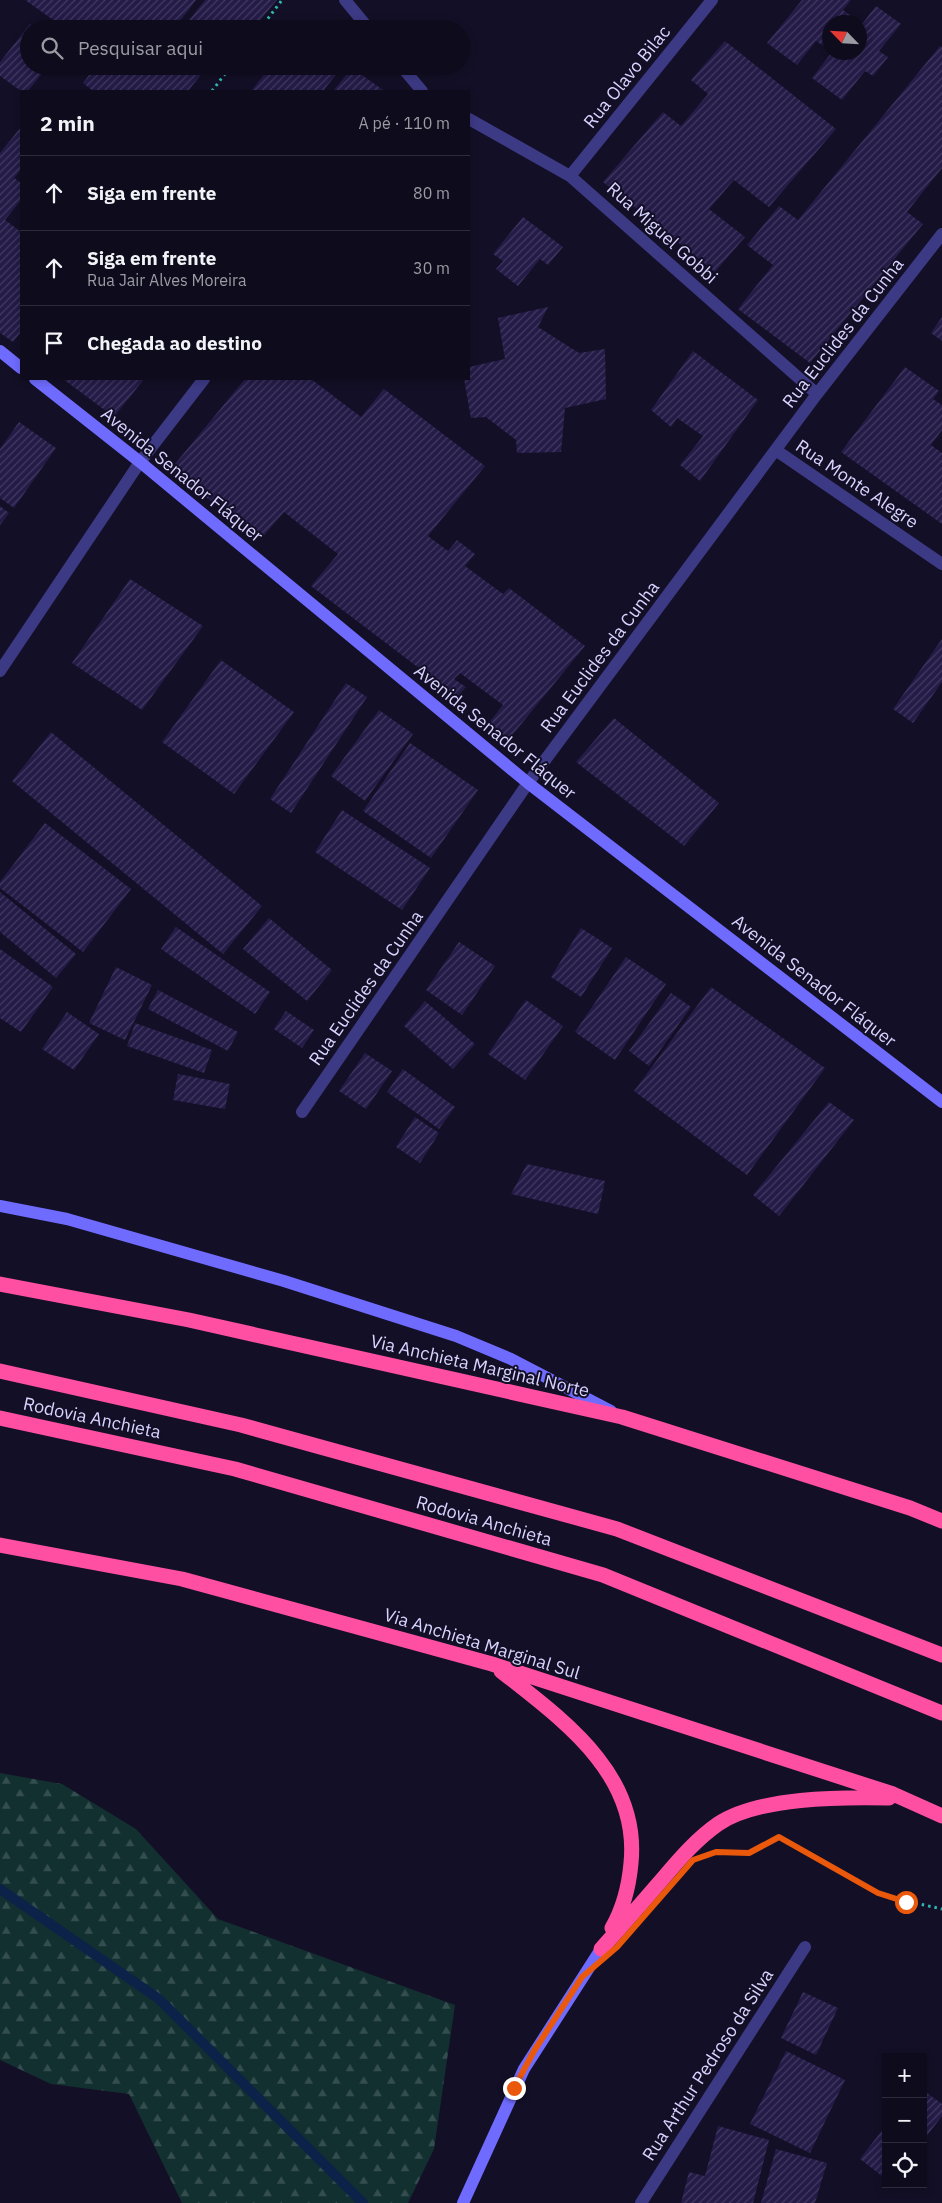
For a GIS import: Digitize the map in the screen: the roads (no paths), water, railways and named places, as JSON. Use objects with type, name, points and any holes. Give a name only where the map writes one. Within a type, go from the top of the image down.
[{"type":"highway","name":"Via Anchieta Marginal Norte","points":[[0,1284],[189,1320],[622,1417],[910,1508],[942,1521]]},
{"type":"highway","name":"Rodovia Anchieta","points":[[0,1371],[241,1425],[617,1529],[942,1655]]},
{"type":"highway","name":"Rodovia Anchieta","points":[[0,1418],[235,1469],[603,1575],[942,1713]]},
{"type":"highway","name":"Via Anchieta Marginal Sul","points":[[0,1545],[182,1579],[492,1664],[900,1798],[942,1816]]},
{"type":"highway","points":[[492,1664],[532,1695],[586,1743],[617,1785],[627,1810],[632,1832],[630,1874],[621,1912],[602,1949]]},
{"type":"highway","points":[[602,1949],[701,1837],[733,1816],[768,1806],[799,1802],[858,1798],[900,1798]]},
{"type":"street","points":[[345,0],[362,20]]},
{"type":"street","name":"Rua Olavo Bilac","points":[[570,176],[712,0]]},
{"type":"street","points":[[409,75],[421,90]]},
{"type":"street","name":"Rua Miguel Gobbi","points":[[470,120],[570,176],[817,394]]},
{"type":"street","name":"Rua Euclides da Cunha","points":[[302,1112],[528,783],[777,451],[817,394],[942,234]]},
{"type":"street","points":[[0,351],[20,367]]},
{"type":"street","name":"Avenida Senador Fláquer","points":[[36,380],[140,462],[528,783],[942,1102]]},
{"type":"street","points":[[0,671],[140,462],[203,380]]},
{"type":"street","name":"Rua Monte Alegre","points":[[777,451],[942,564]]},
{"type":"street","points":[[0,1206],[67,1219],[255,1273],[456,1336],[512,1359],[622,1417]]},
{"type":"street","name":"Rua Arthur Pedroso da Silva","points":[[641,2203],[805,1947]]},
{"type":"street","points":[[463,2203],[524,2069],[602,1949]]},
{"type":"waterway","points":[[0,1889],[159,1999],[363,2203]]}]
